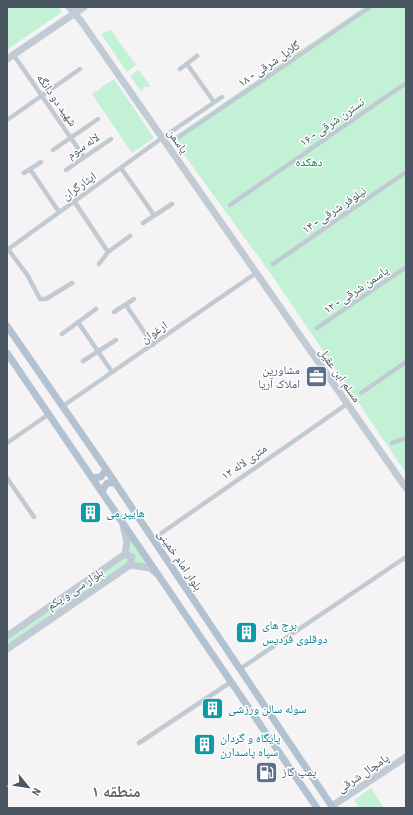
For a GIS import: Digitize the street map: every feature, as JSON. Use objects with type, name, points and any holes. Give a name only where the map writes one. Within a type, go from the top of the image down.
[{"type":"main road","name":"بلوار امام خمینی","points":[[7,326],[106,469],[333,807]]},
{"type":"main road","points":[[7,353],[317,808]]},
{"type":"main road","points":[[93,478],[101,476],[106,469]]},
{"type":"main road","points":[[102,491],[107,483],[116,484]]},
{"type":"street","name":"یاسمن","points":[[69,7],[78,10],[81,21],[256,273]]},
{"type":"street","name":"گلایل شرقی - ۱۸","points":[[179,137],[370,7]]},
{"type":"street","points":[[10,56],[78,10]]},
{"type":"street","name":"شهید دو دانگه","points":[[10,56],[42,95],[84,157]]},
{"type":"street","points":[[180,69],[197,56]]},
{"type":"street","points":[[187,64],[214,102]]},
{"type":"street","points":[[7,120],[80,69]]},
{"type":"street","name":"نسترن شرقی - ۱۶","points":[[230,205],[406,83]]},
{"type":"street","name":"ایثارگران","points":[[8,250],[162,138],[222,97]]},
{"type":"street","points":[[53,150],[98,119]]},
{"type":"street","name":"لاله سوم","points":[[66,170],[111,139]]},
{"type":"street","points":[[24,173],[41,162]]},
{"type":"street","points":[[121,168],[154,215]]},
{"type":"street","points":[[30,169],[59,212]]},
{"type":"street","name":"نیلوفر شرقی - ۱۴","points":[[273,264],[406,172]]},
{"type":"street","points":[[74,202],[108,252]]},
{"type":"street","points":[[143,223],[172,204]]},
{"type":"street","points":[[99,264],[108,252],[130,236]]},
{"type":"street","points":[[8,250],[28,276],[40,299],[46,299],[72,283]]},
{"type":"street","name":"یاسمن شرقی - ۱۲","points":[[317,328],[406,267]]},
{"type":"street","name":"ارغوان","points":[[63,406],[256,273]]},
{"type":"street","name":"مسلم ابن عقیل","points":[[256,273],[406,488]]},
{"type":"street","points":[[114,312],[134,299]]},
{"type":"street","points":[[126,304],[153,345]]},
{"type":"street","points":[[62,334],[96,310]]},
{"type":"street","points":[[78,322],[112,372]]},
{"type":"street","points":[[83,361],[116,340]]},
{"type":"street","points":[[361,393],[406,362]]},
{"type":"street","name":"۱۲ متری لاله","points":[[153,539],[347,404]]},
{"type":"street","points":[[7,443],[49,414]]},
{"type":"street","points":[[392,443],[406,438]]},
{"type":"street","points":[[7,478],[34,517]]},
{"type":"street","points":[[122,521],[126,542],[125,554],[132,557],[130,565],[150,568],[158,575]]},
{"type":"street","name":"بلوار سی و یکم","points":[[7,636],[125,554]]},
{"type":"street","points":[[240,669],[406,557]]},
{"type":"street","name":"بلوار سی و یکم","points":[[7,649],[130,565]]},
{"type":"street","points":[[139,743],[231,682]]},
{"type":"street","name":"پامچال شرقی","points":[[333,807],[406,757]]},
{"type":"green space","points":[[7,7],[59,7],[62,12],[7,50]]},
{"type":"green space","name":"دهکده","points":[[364,7],[406,7],[406,473],[271,274],[172,138]]},
{"type":"green space","points":[[111,30],[136,65],[127,72],[101,34]]},
{"type":"green space","points":[[139,70],[151,87],[144,87],[142,92],[130,76]]},
{"type":"green space","points":[[114,79],[154,138],[132,153],[92,94]]},
{"type":"green space","points":[[127,531],[151,567],[133,563],[127,553]]},
{"type":"green space","points":[[126,556],[131,561],[7,648],[7,637]]},
{"type":"green space","points":[[371,788],[384,808],[359,808],[354,800]]},
{"type":"place","name":"مشاورین املاک آریا","points":[[316,377]]},
{"type":"place","name":"هایپر می","points":[[91,513]]},
{"type":"place","name":"برج های دوقلوی فردیس","points":[[247,632]]},
{"type":"place","name":"سوله سالن ورزشی","points":[[212,709]]},
{"type":"place","name":"پایگاه و گردان سپاه پاسدارن","points":[[205,745]]},
{"type":"place","name":"پمپ گاز","points":[[267,772]]},
{"type":"district","name":"منطقه ۱","points":[[116,791]]}]
